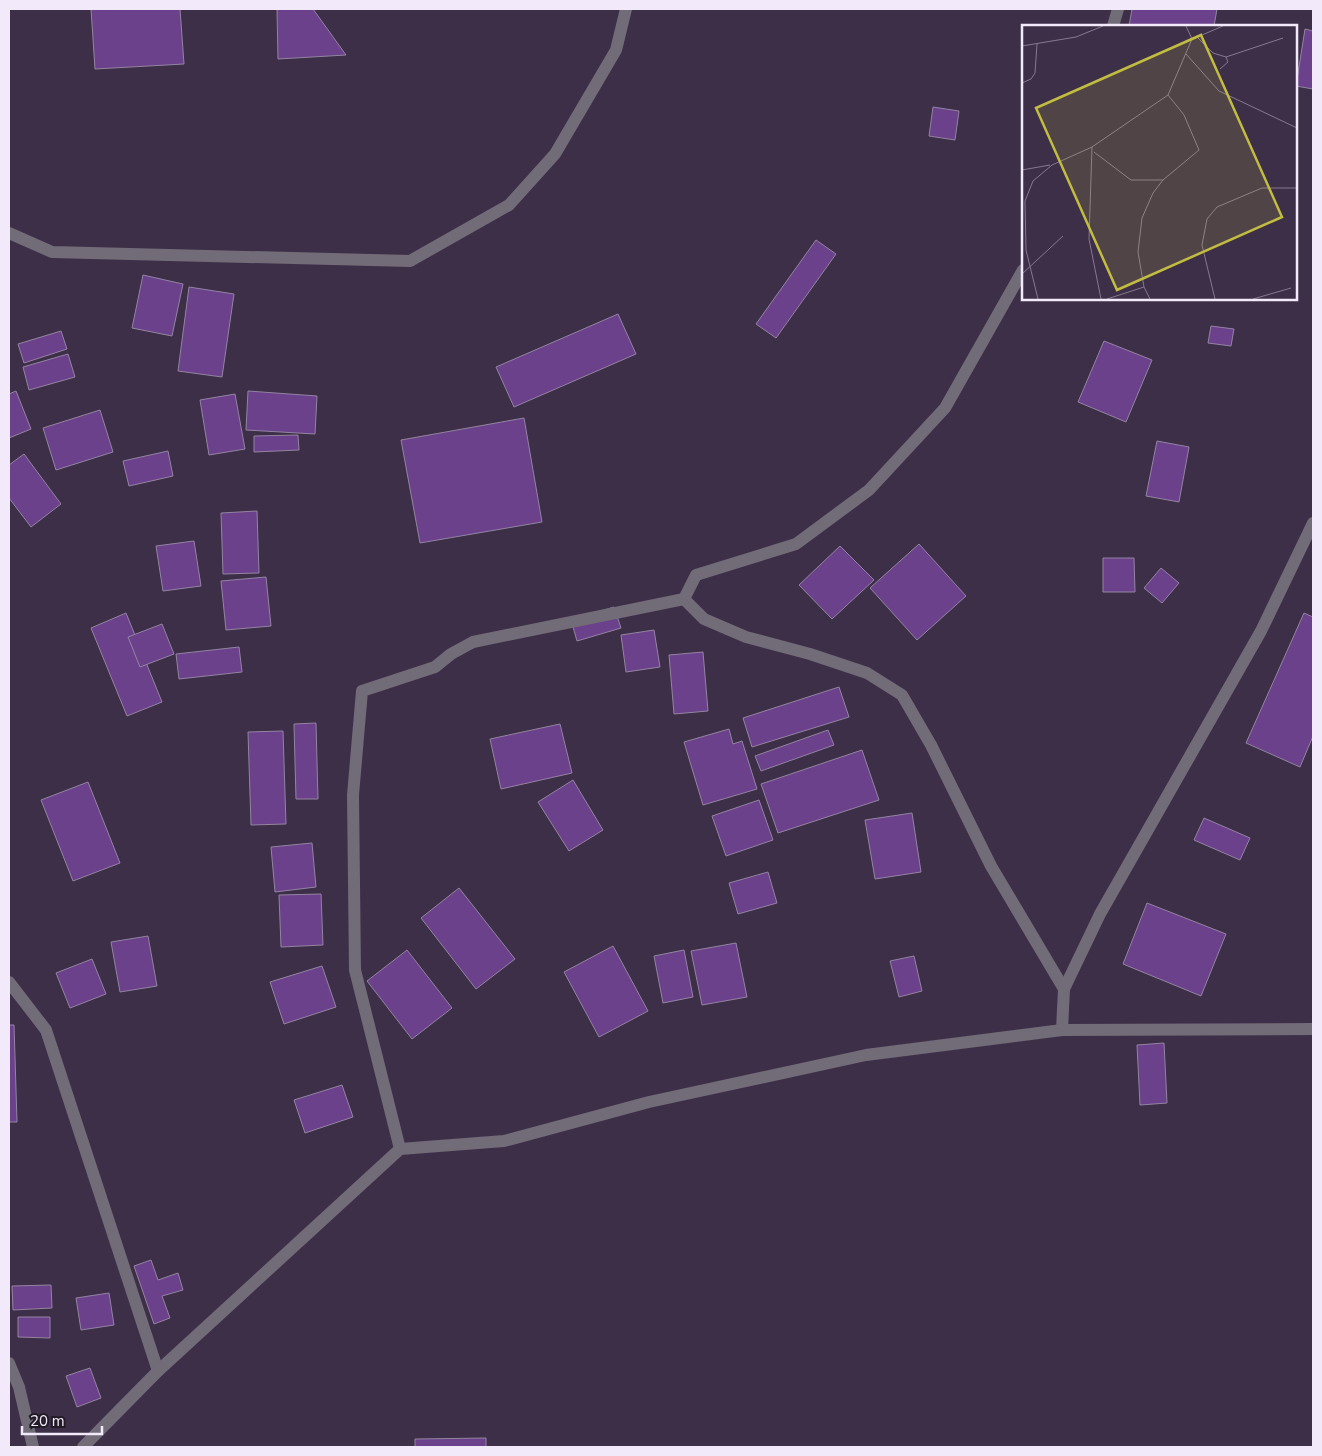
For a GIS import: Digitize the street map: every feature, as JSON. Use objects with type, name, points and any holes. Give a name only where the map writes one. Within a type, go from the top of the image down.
[{"type":"street","points":[[9,233],[52,252],[410,261],[509,206],[555,154],[616,50],[626,9]]},
{"type":"street","points":[[1113,25],[1118,9]]},
{"type":"street","points":[[684,599],[696,575],[796,544],[869,490],[945,408],[1022,272]]},
{"type":"street","points":[[1062,1030],[1064,989],[1100,914],[1261,630],[1313,523]]},
{"type":"street","points":[[684,599],[704,619],[746,637],[810,654],[868,673],[902,695],[931,745],[991,866],[1026,922],[1064,989]]},
{"type":"street","points":[[400,1149],[355,970],[353,795],[362,691],[435,667],[451,654],[473,642],[684,599]]},
{"type":"street","points":[[9,982],[46,1030],[158,1371]]},
{"type":"street","points":[[83,1447],[158,1371],[400,1149],[504,1141],[649,1102],[866,1055],[1062,1030],[1313,1029]]},
{"type":"street","points":[[9,1363],[19,1387],[33,1447]]},
{"type":"building","points":[[91,9],[180,9],[184,64],[95,69]]},
{"type":"building","points":[[277,9],[313,9],[346,55],[278,59]]},
{"type":"building","points":[[1132,9],[1217,9],[1214,25],[1129,25]]},
{"type":"building","points":[[1305,29],[1313,31],[1313,89],[1297,86]]},
{"type":"building","points":[[933,107],[959,111],[955,140],[929,136]]},
{"type":"building","points":[[816,240],[836,254],[776,338],[756,324]]},
{"type":"building","points":[[143,275],[183,284],[172,336],[132,328]]},
{"type":"building","points":[[189,287],[234,294],[222,377],[178,371]]},
{"type":"building","points":[[618,314],[636,354],[514,407],[496,367]]},
{"type":"building","points":[[1211,326],[1234,329],[1231,346],[1208,343]]},
{"type":"building","points":[[61,331],[67,349],[24,363],[18,344]]},
{"type":"building","points":[[1104,341],[1152,360],[1126,422],[1078,402]]},
{"type":"building","points":[[68,354],[75,377],[29,390],[23,367]]},
{"type":"building","points":[[16,391],[31,429],[9,438],[9,394]]},
{"type":"building","points":[[248,391],[317,396],[315,434],[246,430]]},
{"type":"building","points":[[235,394],[245,449],[209,455],[200,400]]},
{"type":"building","points":[[100,410],[113,452],[56,470],[43,428]]},
{"type":"building","points":[[524,418],[542,522],[420,543],[401,440]]},
{"type":"building","points":[[298,435],[299,450],[254,452],[254,436]]},
{"type":"building","points":[[1157,441],[1189,447],[1179,502],[1146,496]]},
{"type":"building","points":[[168,451],[173,476],[129,486],[123,461]]},
{"type":"building","points":[[24,454],[61,504],[31,527],[9,498],[9,465]]},
{"type":"building","points":[[257,511],[259,573],[223,574],[221,513]]},
{"type":"building","points":[[194,541],[201,586],[163,591],[156,546]]},
{"type":"building","points":[[919,544],[966,596],[917,640],[870,588]]},
{"type":"building","points":[[840,546],[874,580],[832,619],[799,585]]},
{"type":"building","points":[[1103,558],[1134,558],[1135,592],[1103,592]]},
{"type":"building","points":[[1161,568],[1179,583],[1162,603],[1144,588]]},
{"type":"building","points":[[266,577],[271,626],[226,630],[221,581]]},
{"type":"building","points":[[614,607],[621,628],[577,641],[571,620]]},
{"type":"building","points":[[126,613],[162,702],[127,716],[91,628]]},
{"type":"building","points":[[1304,613],[1313,617],[1313,736],[1300,767],[1246,743]]},
{"type":"building","points":[[162,624],[174,654],[140,667],[128,637]]},
{"type":"building","points":[[654,630],[660,667],[626,672],[621,635]]},
{"type":"building","points":[[239,647],[242,672],[179,679],[176,654]]},
{"type":"building","points":[[703,652],[708,711],[674,714],[669,655]]},
{"type":"building","points":[[839,687],[849,717],[752,747],[743,718]]},
{"type":"building","points":[[316,723],[318,799],[296,799],[294,724]]},
{"type":"building","points":[[560,724],[572,773],[501,789],[490,739]]},
{"type":"building","points":[[729,729],[733,744],[742,741],[757,789],[703,805],[684,742]]},
{"type":"building","points":[[828,730],[834,745],[761,771],[755,756]]},
{"type":"building","points":[[283,731],[286,824],[251,825],[248,732]]},
{"type":"building","points":[[862,750],[879,800],[778,833],[761,784]]},
{"type":"building","points":[[573,780],[603,830],[569,851],[538,802]]},
{"type":"building","points":[[88,782],[120,863],[73,881],[41,800]]},
{"type":"building","points":[[759,800],[773,840],[726,856],[712,816]]},
{"type":"building","points":[[912,813],[921,872],[875,879],[865,820]]},
{"type":"building","points":[[1204,818],[1250,838],[1240,860],[1194,840]]},
{"type":"building","points":[[312,843],[316,887],[275,892],[271,847]]},
{"type":"building","points":[[768,872],[777,903],[738,914],[729,883]]},
{"type":"building","points":[[459,888],[515,959],[476,989],[421,918]]},
{"type":"building","points":[[321,894],[323,945],[281,947],[279,895]]},
{"type":"building","points":[[1147,903],[1226,934],[1201,996],[1123,964]]},
{"type":"building","points":[[148,936],[157,986],[120,992],[111,942]]},
{"type":"building","points":[[736,943],[747,997],[702,1005],[691,951]]},
{"type":"building","points":[[613,946],[648,1011],[599,1037],[564,972]]},
{"type":"building","points":[[407,950],[452,1008],[412,1039],[367,981]]},
{"type":"building","points":[[684,950],[693,997],[663,1003],[654,956]]},
{"type":"building","points":[[914,956],[922,991],[899,997],[890,961]]},
{"type":"building","points":[[92,959],[106,994],[70,1008],[56,973]]},
{"type":"building","points":[[322,966],[336,1007],[284,1024],[270,982]]},
{"type":"building","points":[[9,1025],[14,1025],[17,1122],[9,1122]]},
{"type":"building","points":[[1164,1043],[1167,1103],[1140,1105],[1137,1045]]},
{"type":"building","points":[[342,1085],[353,1117],[305,1133],[294,1100]]},
{"type":"building","points":[[151,1260],[158,1280],[178,1273],[183,1290],[162,1296],[170,1318],[154,1324],[134,1266]]},
{"type":"building","points":[[51,1285],[52,1308],[13,1310],[12,1286]]},
{"type":"building","points":[[109,1293],[114,1325],[81,1330],[76,1298]]},
{"type":"building","points":[[18,1317],[50,1317],[50,1338],[18,1337]]},
{"type":"building","points":[[90,1368],[101,1398],[77,1407],[66,1376]]},
{"type":"building","points":[[486,1438],[486,1447],[415,1447],[415,1439]]}]
